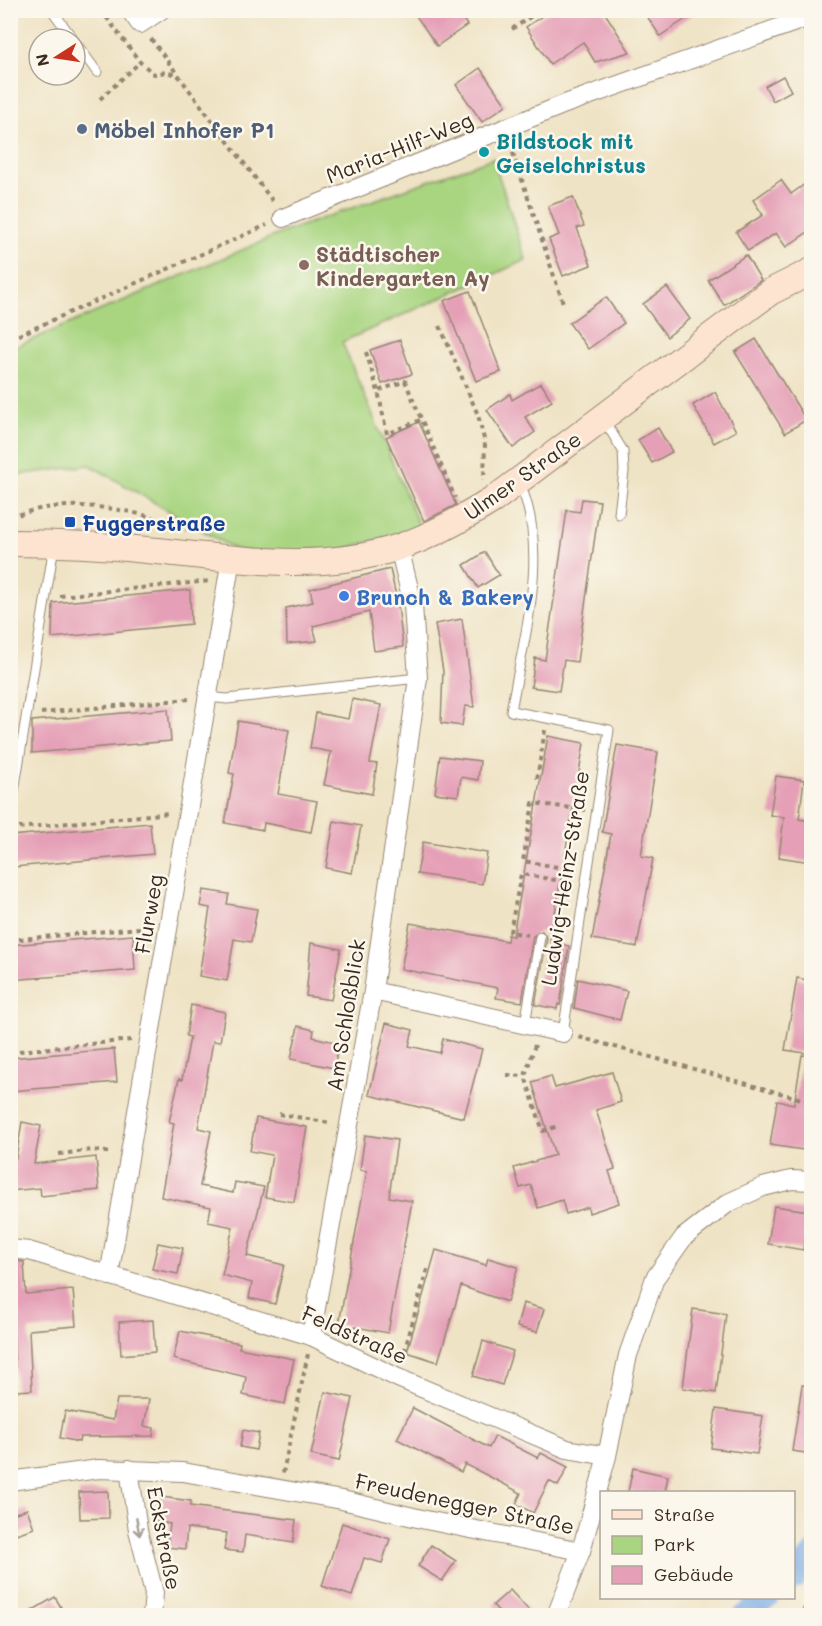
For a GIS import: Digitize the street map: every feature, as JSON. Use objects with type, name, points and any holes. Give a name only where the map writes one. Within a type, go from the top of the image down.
[{"type":"street","points":[[135,17],[161,10]]},
{"type":"street","name":"Maria-Hilf-Weg","points":[[283,218],[505,128],[812,16]]},
{"type":"street","name":"Ulmer Straße","points":[[10,543],[54,543],[230,569],[342,559],[399,547],[464,517],[493,500],[770,292],[812,271]]},
{"type":"street","name":"Am Schloßblick","points":[[311,1336],[373,991],[418,678],[413,605],[399,547]]},
{"type":"street","name":"Flurweg","points":[[109,1276],[230,569]]},
{"type":"street","points":[[373,991],[563,1033]]},
{"type":"street","name":"Freudenegger Straße","points":[[10,1481],[88,1470],[129,1469],[183,1472],[280,1488],[580,1551],[607,1456],[628,1355],[655,1278],[684,1237],[728,1203],[763,1187],[791,1180],[812,1181]]},
{"type":"street","name":"Feldstraße","points":[[10,1249],[29,1251],[311,1336],[398,1378],[567,1449],[607,1456]]},
{"type":"street","name":"Eckstraße","points":[[129,1469],[138,1530],[154,1593],[152,1616]]},
{"type":"street","points":[[556,1616],[580,1551]]},
{"type":"lane","points":[[52,10],[64,27]]},
{"type":"lane","points":[[87,58],[97,72]]},
{"type":"lane","points":[[603,418],[623,451],[624,471],[619,514]]},
{"type":"lane","points":[[519,481],[529,502],[534,535],[531,592],[511,711],[547,718]]},
{"type":"lane","points":[[10,816],[47,598],[54,543]]},
{"type":"lane","points":[[208,697],[227,699],[418,678]]},
{"type":"lane","name":"Ludwig-Heinz-Straße","points":[[547,718],[609,730],[563,1033]]},
{"type":"lane","points":[[532,1026],[540,937]]},
{"type":"path","points":[[101,10],[140,62],[154,74],[167,72],[182,78]]},
{"type":"path","points":[[512,29],[541,10]]},
{"type":"path","points":[[10,339],[283,218],[271,196],[135,17]]},
{"type":"path","points":[[100,99],[140,62]]},
{"type":"path","points":[[505,128],[564,306]]},
{"type":"path","points":[[440,326],[478,415],[485,443],[484,481],[493,500]]},
{"type":"path","points":[[366,352],[378,391],[387,434],[420,420]]},
{"type":"path","points":[[378,391],[405,381],[464,517]]},
{"type":"path","points":[[10,517],[47,507],[129,511],[163,519],[189,532]]},
{"type":"path","points":[[47,598],[230,569]]},
{"type":"path","points":[[27,714],[208,697]]},
{"type":"path","points":[[537,780],[547,718]]},
{"type":"path","points":[[588,872],[523,861],[533,803],[597,812]]},
{"type":"path","points":[[10,829],[188,811]]},
{"type":"path","points":[[540,937],[510,932],[521,874],[586,885]]},
{"type":"path","points":[[10,940],[169,925]]},
{"type":"path","points":[[532,1026],[525,1076],[543,1131],[558,1126]]},
{"type":"path","points":[[563,1033],[812,1102]]},
{"type":"path","points":[[10,1052],[149,1039]]},
{"type":"path","points":[[507,1075],[525,1076]]},
{"type":"path","points":[[279,1114],[348,1126]]},
{"type":"path","points":[[59,1154],[93,1150],[129,1156]]},
{"type":"path","points":[[398,1378],[428,1266]]},
{"type":"path","points":[[280,1488],[311,1336]]},
{"type":"path","points":[[796,1616],[812,1603]]},
{"type":"green space","points":[[493,158],[526,260],[342,342],[420,528],[310,558],[236,550],[90,465],[11,476],[10,352],[15,347],[284,232]]},
{"type":"building","points":[[412,10],[457,10],[467,25],[437,46]]},
{"type":"building","points":[[551,10],[603,10],[630,52],[595,62],[583,42],[550,64],[526,27]]},
{"type":"building","points":[[643,10],[699,10],[660,36]]},
{"type":"building","points":[[480,68],[506,105],[482,122],[456,85]]},
{"type":"building","points":[[783,76],[791,91],[773,101],[765,86]]},
{"type":"building","points":[[812,179],[812,229],[786,247],[776,233],[748,251],[736,232],[763,215],[753,200],[781,180],[791,194]]},
{"type":"building","points":[[573,197],[584,226],[577,228],[591,265],[563,276],[549,239],[559,235],[548,206]]},
{"type":"building","points":[[746,255],[761,280],[724,305],[708,280]]},
{"type":"building","points":[[667,287],[690,319],[667,337],[643,304]]},
{"type":"building","points":[[470,291],[501,372],[476,381],[444,301]]},
{"type":"building","points":[[606,297],[624,323],[588,349],[569,323]]},
{"type":"building","points":[[756,339],[806,420],[785,433],[735,352]]},
{"type":"building","points":[[400,340],[412,374],[382,384],[370,350]]},
{"type":"building","points":[[541,383],[552,401],[525,417],[535,432],[513,448],[487,410],[510,394],[512,400]]},
{"type":"building","points":[[715,392],[736,431],[714,443],[693,405]]},
{"type":"building","points":[[419,422],[456,505],[424,521],[386,437]]},
{"type":"building","points":[[658,428],[672,452],[652,463],[638,440]]},
{"type":"building","points":[[582,499],[600,501],[577,662],[564,660],[559,691],[531,687],[535,658],[545,660],[567,510],[580,512]]},
{"type":"building","points":[[485,552],[499,575],[478,588],[464,565]]},
{"type":"building","points":[[390,569],[398,605],[403,647],[374,651],[369,612],[313,626],[317,641],[287,644],[286,608],[313,602],[310,589]]},
{"type":"building","points":[[190,590],[191,624],[52,638],[53,603]]},
{"type":"building","points":[[462,619],[474,707],[465,706],[462,726],[441,723],[443,671],[435,624]]},
{"type":"building","points":[[352,699],[381,705],[370,763],[377,764],[372,794],[324,785],[331,752],[310,748],[316,713],[348,719]]},
{"type":"building","points":[[168,709],[171,741],[32,753],[32,721]]},
{"type":"building","points":[[238,721],[289,730],[278,794],[317,801],[311,832],[264,823],[263,830],[225,823],[234,774],[229,773]]},
{"type":"building","points":[[548,736],[584,743],[550,942],[569,946],[560,1005],[558,1004],[557,1009],[535,1005],[547,938],[542,931],[533,936],[522,1002],[496,998],[498,988],[401,969],[410,923],[507,941],[508,935],[513,936]]},
{"type":"building","points":[[617,745],[658,752],[641,856],[653,858],[637,947],[592,939],[611,834],[602,832]]},
{"type":"building","points":[[440,756],[480,761],[478,780],[461,777],[458,796],[435,793]]},
{"type":"building","points":[[776,776],[804,780],[799,819],[812,821],[810,862],[779,857],[784,817],[770,815]]},
{"type":"building","points":[[334,821],[361,826],[352,873],[326,868]]},
{"type":"building","points":[[150,823],[153,854],[14,867],[11,836]]},
{"type":"building","points":[[423,842],[487,853],[482,884],[417,874]]},
{"type":"building","points":[[203,890],[229,894],[227,904],[257,909],[251,942],[234,939],[227,981],[199,976],[210,908],[200,906]]},
{"type":"building","points":[[133,935],[135,970],[10,980],[10,945]]},
{"type":"building","points":[[311,943],[341,949],[331,1000],[306,996]]},
{"type":"building","points":[[797,978],[812,981],[812,1054],[785,1050]]},
{"type":"building","points":[[578,979],[627,991],[620,1020],[574,1008]]},
{"type":"building","points":[[191,1005],[225,1012],[220,1042],[213,1041],[198,1128],[211,1131],[200,1186],[233,1193],[235,1182],[264,1187],[247,1256],[284,1265],[275,1304],[249,1298],[252,1283],[222,1275],[233,1227],[208,1222],[211,1207],[161,1197],[174,1123],[169,1122],[179,1079],[182,1080],[190,1037],[186,1036]]},
{"type":"building","points":[[386,1023],[413,1030],[409,1046],[440,1053],[443,1039],[482,1049],[464,1118],[369,1095]]},
{"type":"building","points":[[298,1026],[314,1030],[313,1037],[339,1043],[334,1068],[291,1059]]},
{"type":"building","points":[[114,1049],[117,1082],[10,1091],[10,1058]]},
{"type":"building","points":[[802,1055],[812,1056],[812,1096],[803,1150],[770,1145],[777,1101],[794,1104]]},
{"type":"building","points":[[612,1072],[621,1102],[596,1110],[615,1169],[609,1171],[619,1203],[589,1213],[588,1207],[566,1214],[562,1200],[538,1208],[531,1185],[520,1188],[514,1168],[555,1155],[532,1082],[551,1076],[555,1088]]},
{"type":"building","points":[[256,1118],[307,1127],[294,1202],[265,1197],[272,1155],[250,1151]]},
{"type":"building","points":[[22,1122],[41,1126],[34,1164],[96,1157],[99,1190],[41,1196],[40,1188],[10,1191],[10,1158],[16,1158]]},
{"type":"building","points":[[365,1135],[397,1140],[389,1197],[412,1201],[388,1333],[339,1324],[367,1171],[360,1170]]},
{"type":"building","points":[[774,1206],[809,1211],[803,1250],[768,1244]]},
{"type":"building","points":[[158,1243],[183,1248],[178,1274],[152,1269]]},
{"type":"building","points":[[436,1250],[486,1265],[488,1258],[518,1267],[507,1302],[461,1286],[438,1362],[407,1352]]},
{"type":"building","points":[[10,1260],[24,1262],[26,1294],[73,1290],[76,1326],[29,1330],[32,1390],[16,1391]]},
{"type":"building","points":[[523,1303],[544,1309],[537,1332],[517,1327]]},
{"type":"building","points":[[693,1309],[726,1314],[716,1393],[683,1388]]},
{"type":"building","points":[[153,1320],[155,1352],[121,1355],[119,1322]]},
{"type":"building","points":[[180,1331],[240,1343],[239,1348],[294,1359],[285,1404],[243,1395],[246,1377],[173,1359]]},
{"type":"building","points":[[483,1341],[513,1351],[502,1385],[473,1376]]},
{"type":"building","points":[[802,1385],[812,1386],[812,1454],[792,1451]]},
{"type":"building","points":[[325,1392],[353,1398],[339,1461],[311,1455]]},
{"type":"building","points":[[117,1399],[149,1399],[144,1426],[154,1428],[153,1436],[80,1437],[79,1442],[60,1438],[65,1411],[113,1420]]},
{"type":"building","points":[[413,1408],[489,1448],[495,1436],[538,1458],[541,1453],[568,1467],[558,1486],[549,1481],[533,1513],[516,1504],[521,1493],[465,1464],[461,1472],[397,1439]]},
{"type":"building","points":[[716,1409],[763,1416],[757,1454],[711,1448]]},
{"type":"building","points":[[243,1430],[259,1433],[256,1450],[240,1447]]},
{"type":"building","points":[[633,1468],[668,1476],[665,1491],[628,1491]]},
{"type":"building","points":[[108,1491],[109,1518],[80,1519],[79,1492]]},
{"type":"building","points":[[161,1497],[191,1501],[190,1506],[296,1520],[293,1543],[245,1535],[243,1552],[224,1550],[227,1533],[187,1528],[185,1549],[167,1547],[170,1524],[157,1522]]},
{"type":"building","points":[[27,1509],[34,1528],[10,1536],[10,1515]]},
{"type":"building","points":[[342,1523],[390,1539],[382,1563],[364,1558],[352,1596],[322,1586]]},
{"type":"building","points":[[431,1545],[456,1561],[442,1581],[418,1566]]},
{"type":"building","points":[[510,1590],[534,1616],[503,1616],[493,1605]]},
{"type":"building","points":[[55,1597],[66,1616],[23,1616]]},
{"type":"waterway","points":[[795,1578],[812,1554]]},
{"type":"waterway","points":[[743,1616],[767,1599]]},
{"type":"place","name":"Möbel Inhofer P1","points":[[82,129]]},
{"type":"place","name":"Bildstock mit Geiselchristus","points":[[484,152]]},
{"type":"place","name":"Städtischer Kindergarten Ay","points":[[304,265]]},
{"type":"place","name":"Fuggerstraße","points":[[70,522]]},
{"type":"place","name":"Brunch & Bakery","points":[[344,596]]}]
